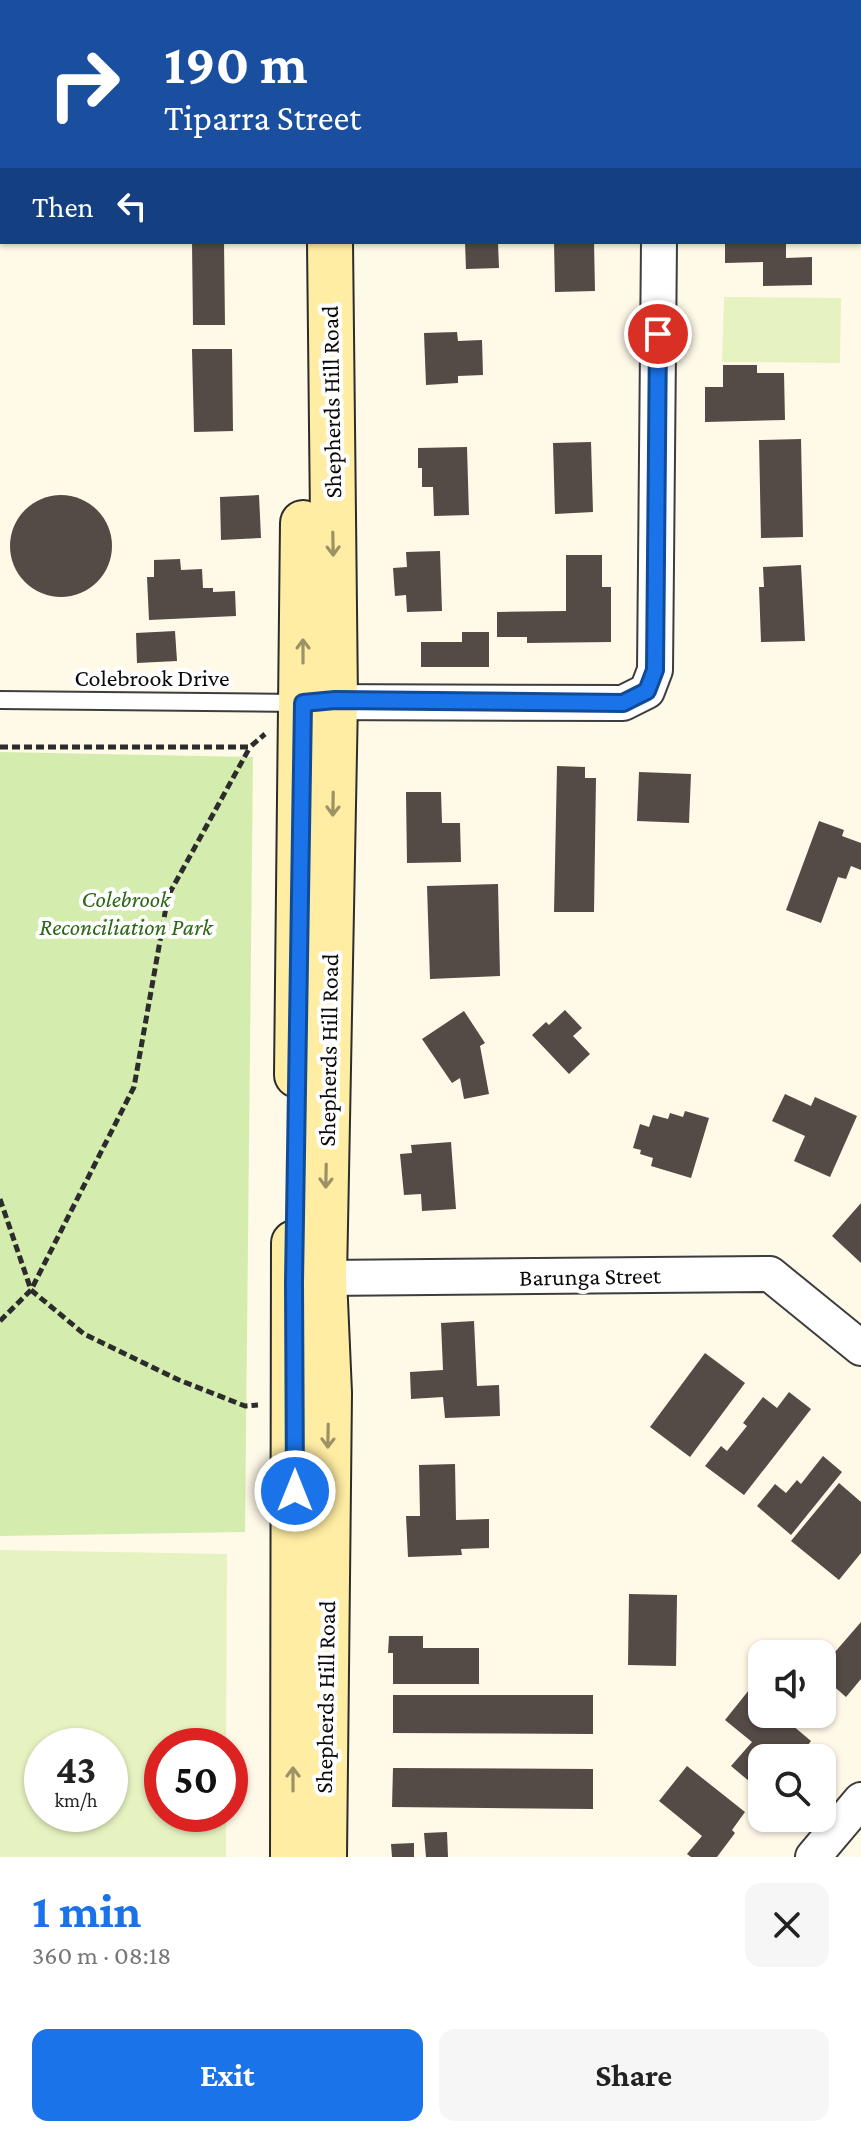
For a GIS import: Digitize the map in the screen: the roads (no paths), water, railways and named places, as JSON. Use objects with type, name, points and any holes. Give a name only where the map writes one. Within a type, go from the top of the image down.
[{"type":"main road","name":"Shepherds Hill Road","points":[[302,244],[319,702]]},
{"type":"main road","name":"Shepherds Hill Road","points":[[293,1857],[295,1400],[309,1280],[330,244]]},
{"type":"main road","name":"Shepherds Hill Road","points":[[309,1280],[329,1393],[324,1857]]},
{"type":"street","points":[[319,702],[623,703],[647,691],[655,670],[659,244]]},
{"type":"street","name":"Barunga Street","points":[[309,1280],[770,1274],[861,1348]]},
{"type":"street","points":[[813,1857],[861,1800]]},
{"type":"lane","name":"Colebrook Drive","points":[[0,700],[319,702]]},
{"type":"park label","name":"Colebrook Reconciliation Park","points":[[126,912]]}]
